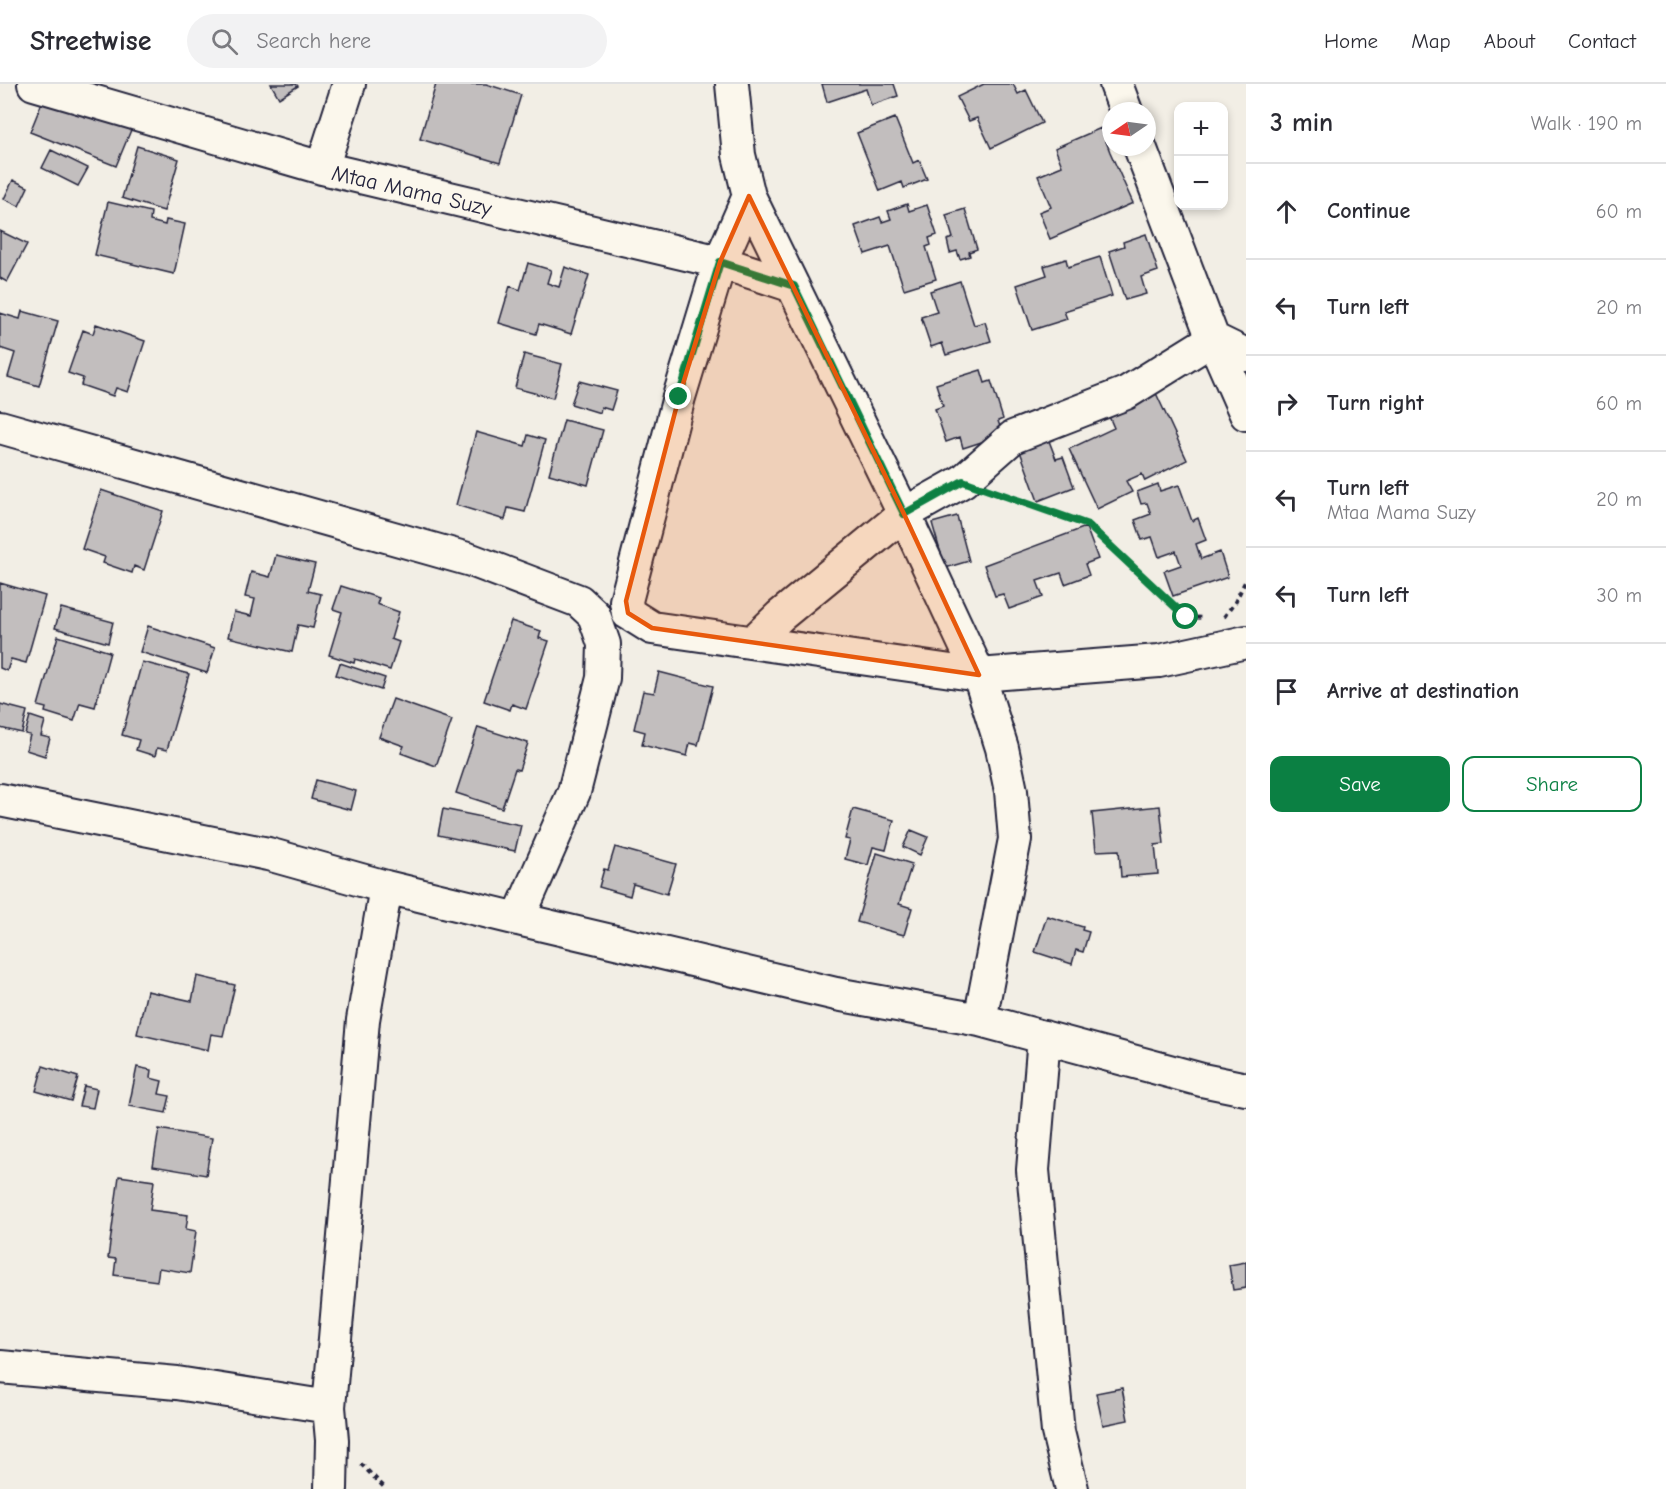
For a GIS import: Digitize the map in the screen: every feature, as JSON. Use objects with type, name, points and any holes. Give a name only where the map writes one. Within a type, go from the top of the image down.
[{"type":"street","name":"Mtaa Mama Suzy","points":[[34,84],[322,168],[720,262],[794,286]]},
{"type":"street","points":[[322,168],[349,84]]},
{"type":"street","points":[[732,84],[739,155],[749,196],[904,514],[979,675],[1002,748],[1011,791],[1015,839],[980,1020]]},
{"type":"street","points":[[1116,84],[1123,102]]},
{"type":"street","points":[[1143,156],[1213,339],[1246,414]]},
{"type":"street","points":[[749,196],[720,262],[679,397],[626,601],[628,613],[652,628],[979,675],[1159,661],[1238,631]]},
{"type":"street","points":[[1213,339],[1246,355]]},
{"type":"street","points":[[753,642],[780,616],[904,514],[963,481],[1013,436],[1126,393],[1213,339]]},
{"type":"street","points":[[0,427],[471,560],[579,601],[594,615],[604,644],[603,678],[574,792],[518,919]]},
{"type":"street","points":[[0,800],[268,854],[386,887],[836,994],[980,1020],[1202,1080],[1246,1089]]},
{"type":"street","points":[[331,1489],[329,1407],[363,1020],[386,887]]},
{"type":"street","points":[[1044,1037],[1033,1170],[1058,1432],[1072,1489]]},
{"type":"street","points":[[0,1367],[177,1383],[329,1407]]},
{"type":"path","points":[[963,481],[1088,525],[1186,617],[1210,619]]},
{"type":"path","points":[[1238,631],[1222,620],[1235,602],[1246,580]]},
{"type":"highlighted area","points":[[749,196],[904,514],[979,675],[652,628],[628,613],[626,601],[679,397],[720,262]]},
{"type":"building","points":[[271,84],[296,84],[298,86],[279,98]]},
{"type":"building","points":[[436,84],[486,84],[521,95],[500,163],[420,139]]},
{"type":"building","points":[[822,84],[894,84],[898,96],[871,105],[866,89],[827,102]]},
{"type":"building","points":[[984,84],[1013,84],[1018,94],[1026,90],[1042,123],[991,148],[977,118],[969,121],[957,97]]},
{"type":"building","points":[[45,95],[131,130],[116,166],[30,132]]},
{"type":"building","points":[[895,118],[913,163],[919,160],[927,179],[904,188],[902,182],[880,191],[857,133]]},
{"type":"building","points":[[1101,128],[1102,156],[1112,156],[1133,203],[1050,239],[1039,212],[1051,207],[1038,176],[1062,166],[1055,148]]},
{"type":"building","points":[[137,146],[179,159],[164,211],[122,198]]},
{"type":"building","points":[[51,150],[88,168],[78,186],[42,168]]},
{"type":"building","points":[[13,180],[28,187],[19,206],[4,199]]},
{"type":"building","points":[[108,202],[151,212],[150,221],[165,225],[166,220],[185,224],[174,274],[95,255]]},
{"type":"building","points":[[907,204],[909,211],[927,205],[937,235],[929,238],[931,245],[926,247],[936,279],[904,289],[890,246],[865,254],[855,226],[880,217],[882,222],[891,219],[888,211]]},
{"type":"building","points":[[965,209],[977,249],[969,252],[970,256],[960,259],[957,251],[950,253],[947,240],[953,238],[946,215]]},
{"type":"building","points":[[0,231],[27,244],[7,282],[0,278]]},
{"type":"building","points":[[1146,234],[1158,271],[1141,277],[1146,294],[1125,300],[1109,251],[1124,246],[1123,242]]},
{"type":"building","points":[[1100,257],[1112,296],[1064,311],[1067,319],[1032,330],[1017,285],[1047,275],[1044,266],[1066,259],[1068,267]]},
{"type":"building","points":[[528,263],[551,270],[547,283],[559,287],[565,267],[589,275],[571,334],[539,324],[536,334],[499,323],[510,286],[520,290]]},
{"type":"building","points":[[960,281],[974,325],[985,322],[991,341],[946,355],[942,343],[931,347],[921,317],[937,312],[930,291]]},
{"type":"building","points":[[22,311],[58,321],[39,386],[8,377],[15,353],[0,348],[0,313],[20,319]]},
{"type":"building","points":[[96,324],[145,341],[128,392],[116,388],[113,396],[81,385],[83,378],[68,373],[83,330],[93,334]]},
{"type":"building","points":[[524,354],[562,364],[553,398],[515,388]]},
{"type":"building","points":[[981,370],[985,383],[991,381],[1003,419],[998,421],[1003,435],[963,448],[960,437],[946,442],[935,409],[943,406],[936,384]]},
{"type":"building","points":[[579,381],[617,391],[611,410],[601,407],[600,413],[571,404]]},
{"type":"building","points":[[1155,391],[1187,460],[1145,481],[1142,474],[1126,481],[1132,492],[1097,509],[1069,449],[1114,428],[1108,414]]},
{"type":"building","points":[[564,420],[603,430],[588,485],[549,474]]},
{"type":"building","points":[[476,432],[525,446],[528,435],[545,440],[525,512],[508,508],[505,520],[456,505]]},
{"type":"building","points":[[1046,433],[1056,459],[1063,457],[1074,487],[1038,501],[1017,443]]},
{"type":"building","points":[[1158,484],[1160,491],[1179,485],[1192,521],[1198,518],[1206,540],[1196,544],[1201,559],[1220,552],[1228,577],[1173,596],[1164,571],[1181,565],[1176,551],[1159,557],[1152,537],[1142,540],[1135,520],[1151,514],[1147,503],[1141,504],[1137,492]]},
{"type":"building","points":[[101,490],[163,511],[144,570],[134,566],[132,573],[103,563],[105,557],[82,549]]},
{"type":"building","points":[[957,516],[969,561],[945,568],[932,523]]},
{"type":"building","points":[[1086,527],[1098,559],[1085,564],[1089,575],[1065,584],[1061,573],[1037,581],[1043,597],[1009,609],[1003,594],[995,596],[984,565]]},
{"type":"building","points":[[276,555],[315,564],[308,591],[321,594],[313,628],[298,625],[292,652],[228,637],[234,612],[251,616],[255,599],[245,597],[251,572],[270,577]]},
{"type":"building","points":[[0,583],[45,596],[26,663],[11,659],[7,671],[0,668]]},
{"type":"building","points":[[341,586],[379,598],[377,604],[399,612],[391,639],[399,642],[390,670],[355,659],[354,663],[329,655],[342,612],[333,609]]},
{"type":"building","points":[[61,608],[113,622],[108,643],[55,628]]},
{"type":"building","points":[[511,621],[541,631],[539,638],[549,641],[526,709],[512,704],[510,710],[484,701]]},
{"type":"building","points":[[148,626],[215,648],[207,673],[140,652]]},
{"type":"building","points":[[58,636],[110,652],[95,707],[80,703],[74,721],[45,712],[46,708],[38,706]]},
{"type":"building","points":[[142,662],[189,674],[167,750],[157,748],[155,756],[136,750],[139,740],[122,735]]},
{"type":"building","points":[[340,663],[385,678],[381,690],[336,675]]},
{"type":"building","points":[[659,672],[713,686],[698,745],[690,743],[687,756],[642,745],[645,732],[634,729],[643,691],[654,693]]},
{"type":"building","points":[[393,699],[452,720],[436,766],[401,753],[404,746],[379,737]]},
{"type":"building","points":[[0,704],[27,711],[22,733],[0,728]]},
{"type":"building","points":[[30,716],[45,721],[41,736],[50,738],[45,756],[26,750],[30,735],[25,734]]},
{"type":"building","points":[[478,727],[528,743],[519,770],[515,769],[502,808],[456,793]]},
{"type":"building","points":[[316,780],[356,791],[351,810],[311,799]]},
{"type":"building","points":[[1160,806],[1164,844],[1155,845],[1158,874],[1121,877],[1119,850],[1096,851],[1092,813]]},
{"type":"building","points":[[443,809],[521,825],[515,851],[438,835]]},
{"type":"building","points":[[853,809],[894,820],[886,850],[873,847],[868,865],[845,859],[850,840],[845,839]]},
{"type":"building","points":[[911,830],[928,837],[920,855],[903,847]]},
{"type":"building","points":[[615,847],[676,864],[667,894],[633,884],[630,896],[599,887],[604,869],[608,870]]},
{"type":"building","points":[[877,853],[912,864],[899,904],[912,908],[904,935],[857,922]]},
{"type":"building","points":[[1047,916],[1083,927],[1082,930],[1089,932],[1083,952],[1076,950],[1072,964],[1035,952]]},
{"type":"building","points":[[197,976],[235,985],[223,1036],[211,1034],[208,1050],[137,1034],[147,991],[192,1001]]},
{"type":"building","points":[[43,1066],[78,1077],[71,1101],[36,1091]]},
{"type":"building","points":[[137,1067],[151,1070],[150,1078],[162,1081],[159,1094],[170,1096],[166,1113],[129,1106]]},
{"type":"building","points":[[84,1086],[97,1089],[93,1108],[79,1106]]},
{"type":"building","points":[[159,1129],[212,1138],[206,1175],[153,1166]]},
{"type":"building","points":[[119,1176],[154,1181],[150,1210],[188,1215],[186,1229],[196,1231],[190,1273],[159,1268],[157,1281],[114,1275],[116,1259],[108,1258]]},
{"type":"building","points":[[1246,1262],[1246,1288],[1233,1290],[1229,1265]]},
{"type":"building","points":[[1122,1388],[1128,1420],[1103,1425],[1096,1393]]},
{"type":"route","points":[[679,397],[720,262],[794,286],[831,367],[904,514],[963,481],[1088,525],[1186,617]]}]
